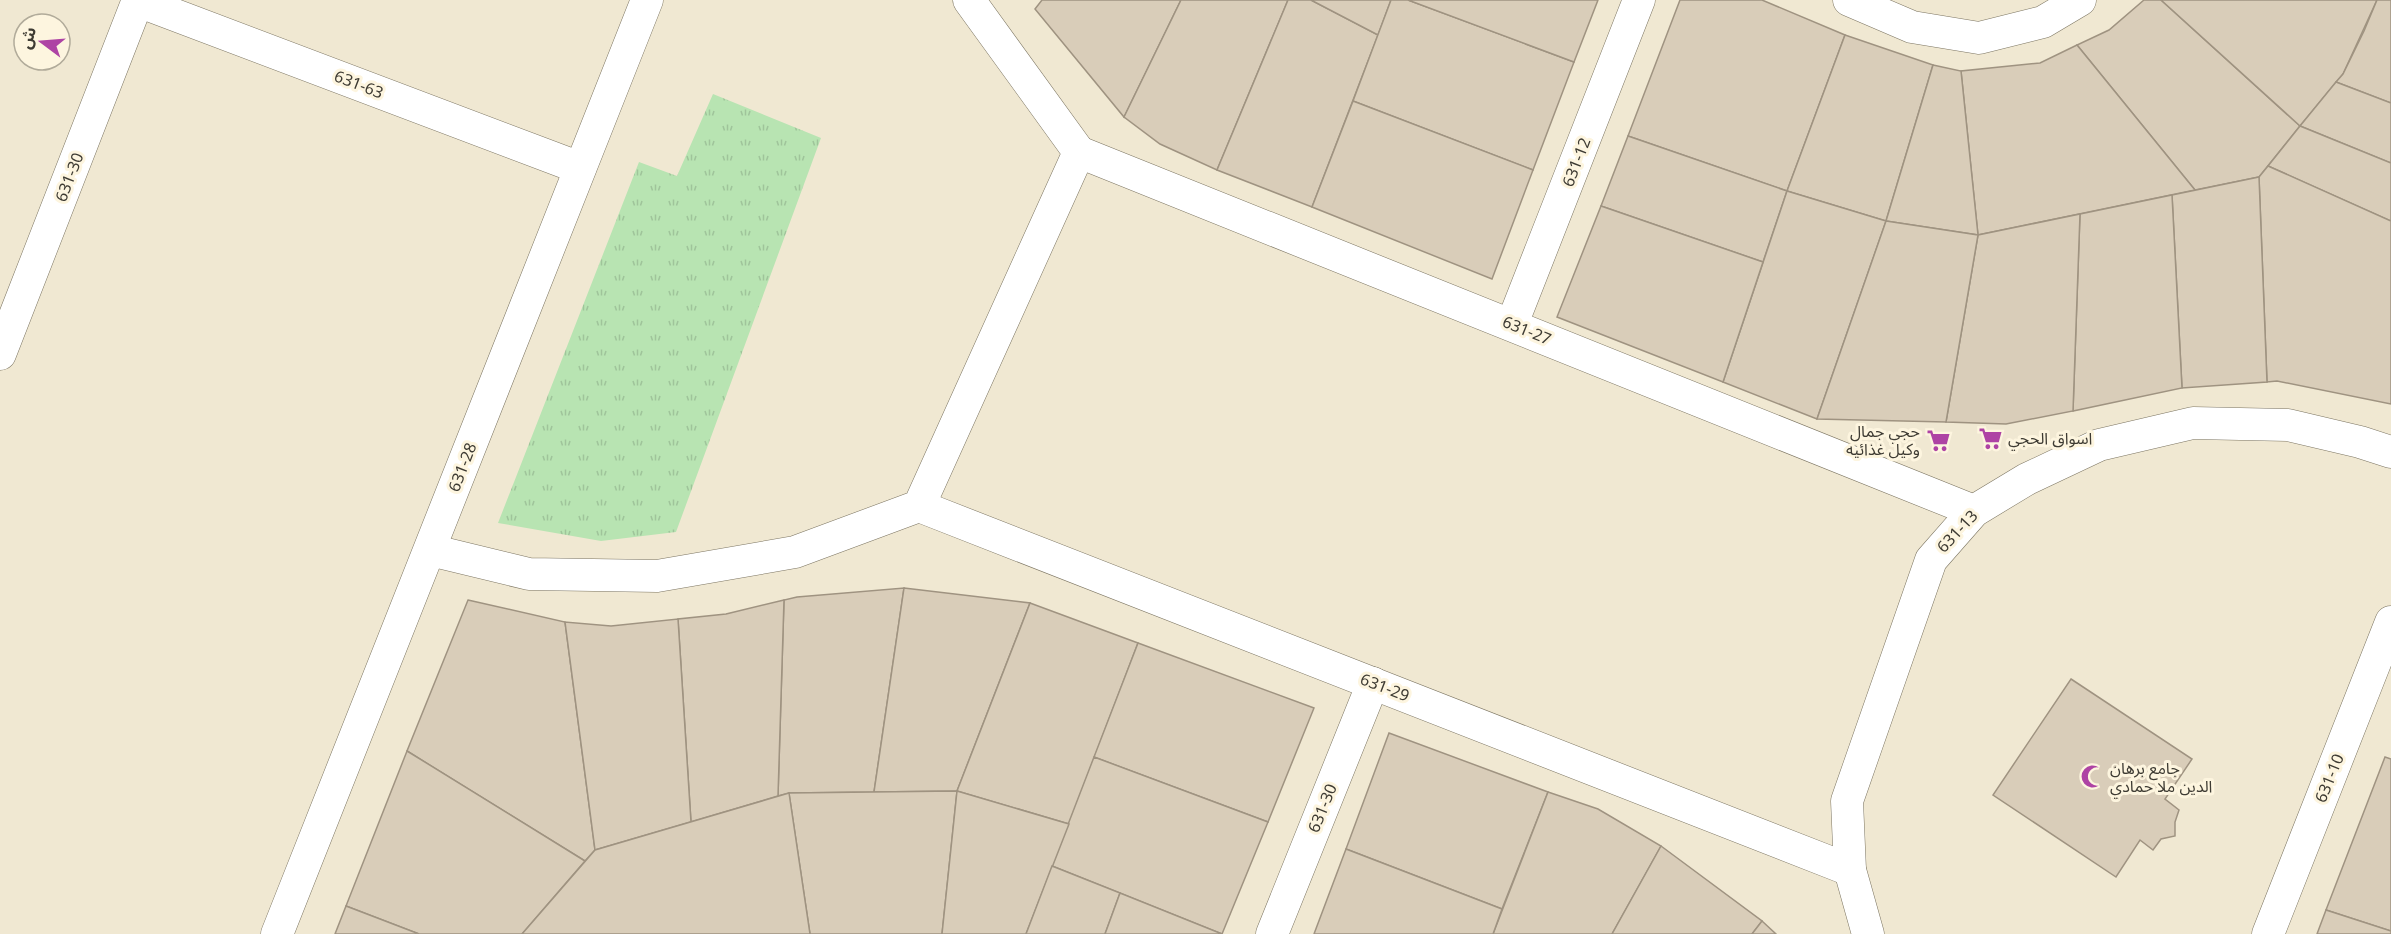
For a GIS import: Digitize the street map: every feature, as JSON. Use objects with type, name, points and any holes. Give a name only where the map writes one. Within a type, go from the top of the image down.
[{"type":"street","name":"631-63","points":[[138,0],[580,168]]},
{"type":"street","name":"631-30","points":[[0,354],[138,0]]},
{"type":"street","name":"631-28","points":[[277,934],[647,0]]},
{"type":"street","points":[[430,550],[529,574],[657,576],[795,552],[919,506],[1079,152],[969,0]]},
{"type":"street","name":"631-12","points":[[1512,324],[1639,0]]},
{"type":"street","points":[[1849,0],[1912,27],[1979,38],[2043,22],[2080,0]]},
{"type":"street","name":"631-27","points":[[1079,152],[1974,511]]},
{"type":"street","name":"631-13","points":[[1868,934],[1850,870],[1847,801],[1931,560],[1974,511],[2027,479],[2099,445],[2193,423],[2288,425],[2360,442],[2391,452]]},
{"type":"street","name":"631-29","points":[[919,506],[1850,870]]},
{"type":"street","name":"631-10","points":[[2268,934],[2391,622]]},
{"type":"street","name":"631-30","points":[[1272,934],[1373,683]]},
{"type":"green space","points":[[713,94],[821,138],[676,532],[601,541],[498,523],[639,162],[677,176]]},
{"type":"building","points":[[1042,0],[1181,0],[1124,117],[1035,9]]},
{"type":"building","points":[[1181,0],[1288,0],[1217,170],[1160,144],[1124,117]]},
{"type":"building","points":[[1288,0],[1311,0],[1378,35],[1312,207],[1217,170]]},
{"type":"building","points":[[1311,0],[1391,0],[1378,35]]},
{"type":"building","points":[[1391,0],[1408,0],[1574,62],[1533,170],[1353,101]]},
{"type":"building","points":[[1408,0],[1598,0],[1574,62]]},
{"type":"building","points":[[1680,0],[1762,0],[1845,35],[1787,191],[1628,136]]},
{"type":"building","points":[[2144,0],[2161,0],[2300,126],[2259,177],[2195,190],[2077,45],[2109,30]]},
{"type":"building","points":[[2161,0],[2377,0],[2343,74],[2300,126]]},
{"type":"building","points":[[2377,0],[2391,0],[2391,103],[2336,82],[2343,74]]},
{"type":"building","points":[[1845,35],[1933,65],[1886,221],[1787,191]]},
{"type":"building","points":[[2077,45],[2195,190],[1978,235],[1961,71],[2040,63]]},
{"type":"building","points":[[1933,65],[1961,71],[1978,235],[1886,221]]},
{"type":"building","points":[[2336,82],[2391,103],[2391,163],[2300,126]]},
{"type":"building","points":[[1353,101],[1533,170],[1492,279],[1312,207]]},
{"type":"building","points":[[2300,126],[2391,163],[2391,221],[2268,166]]},
{"type":"building","points":[[1628,136],[1787,191],[1763,262],[1601,206]]},
{"type":"building","points":[[2268,166],[2391,221],[2391,404],[2277,381],[2267,382],[2259,177]]},
{"type":"building","points":[[2259,177],[2267,382],[2182,388],[2172,195]]},
{"type":"building","points":[[1787,191],[1886,221],[1817,419],[1723,382]]},
{"type":"building","points":[[2172,195],[2182,388],[2073,411],[2080,214]]},
{"type":"building","points":[[1601,206],[1763,262],[1723,382],[1557,317]]},
{"type":"building","points":[[2080,214],[2073,411],[2006,424],[1946,422],[1978,235]]},
{"type":"building","points":[[1886,221],[1978,235],[1946,422],[1817,419]]},
{"type":"building","points":[[904,588],[874,792],[789,793],[778,796],[784,600]]},
{"type":"building","points":[[904,588],[1030,603],[957,791],[874,792]]},
{"type":"building","points":[[468,600],[565,622],[595,850],[585,861],[407,751]]},
{"type":"building","points":[[784,600],[778,796],[691,822],[678,619],[726,614]]},
{"type":"building","points":[[1030,603],[1138,643],[1069,824],[957,791]]},
{"type":"building","points":[[678,619],[691,822],[595,850],[565,622],[611,626]]},
{"type":"building","points":[[1138,643],[1314,708],[1268,822],[1094,757]]},
{"type":"building","name":"جامع برهان الدين ملا حمادي","points":[[2071,679],[2192,759],[2165,799],[2179,810],[2175,822],[2175,836],[2161,839],[2153,850],[2140,840],[2116,877],[1993,795]]},
{"type":"building","points":[[1389,733],[1548,792],[1502,909],[1346,849]]},
{"type":"building","points":[[407,751],[585,861],[522,934],[419,934],[346,906]]},
{"type":"building","points":[[1094,757],[1268,822],[1222,934],[1052,866]]},
{"type":"building","points":[[2385,757],[2391,759],[2391,931],[2326,910]]},
{"type":"building","points":[[957,791],[942,934],[810,934],[789,793]]},
{"type":"building","points":[[957,791],[1069,824],[1026,934],[942,934]]},
{"type":"building","points":[[1548,792],[1598,809],[1661,846],[1612,934],[1493,934]]},
{"type":"building","points":[[789,793],[810,934],[522,934],[595,850]]},
{"type":"building","points":[[1661,846],[1762,921],[1752,934],[1612,934]]},
{"type":"building","points":[[1346,849],[1502,909],[1493,934],[1314,934]]},
{"type":"building","points":[[1052,866],[1120,893],[1105,934],[1026,934]]},
{"type":"building","points":[[1120,893],[1222,934],[1105,934]]},
{"type":"building","points":[[346,906],[419,934],[335,934]]},
{"type":"building","points":[[2326,910],[2391,931],[2391,934],[2317,934]]},
{"type":"building","points":[[1762,921],[1776,934],[1752,934]]},
{"type":"place","name":"اسواق الحجي","points":[[1990,438]]},
{"type":"place","name":"حجي جمال وكيل غذائيه","points":[[1938,440]]},
{"type":"place","name":"جامع برهان الدين ملا حمادي","points":[[2092,777]]}]
